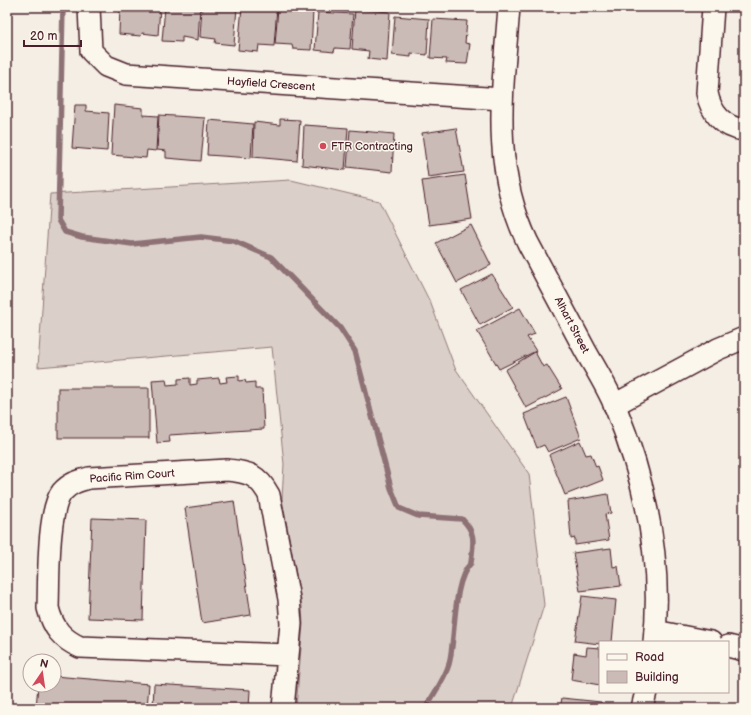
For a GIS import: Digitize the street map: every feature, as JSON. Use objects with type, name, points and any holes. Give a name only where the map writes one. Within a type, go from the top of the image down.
[{"type":"street","name":"Hayfield Crescent","points":[[89,7],[91,51],[106,66],[126,74],[502,99]]},
{"type":"street","name":"Alhart Street","points":[[509,7],[501,129],[503,160],[517,221],[614,405],[637,469],[645,498],[654,567],[655,636]]},
{"type":"street","points":[[713,7],[707,93],[709,104],[721,120],[731,127],[744,130]]},
{"type":"street","points":[[614,405],[718,349],[744,338]]},
{"type":"street","name":"Pacific Rim Court","points":[[283,708],[291,624],[289,599],[269,495],[262,482],[246,472],[227,470],[89,478],[73,483],[62,493],[54,512],[48,608],[51,620],[59,634],[69,642],[80,647],[288,655]]},
{"type":"street","points":[[655,636],[702,641]]},
{"type":"street","points":[[729,646],[744,650]]},
{"type":"street","points":[[642,708],[646,693]]},
{"type":"shaded area","points":[[291,180],[379,201],[431,304],[455,368],[529,474],[544,605],[512,708],[296,708],[303,624],[302,606],[282,499],[284,464],[272,347],[38,367],[50,194]]},
{"type":"building","points":[[120,7],[160,7],[158,35],[142,33],[141,36],[119,34]]},
{"type":"building","points":[[165,7],[200,7],[198,40],[182,37],[182,42],[162,41]]},
{"type":"building","points":[[202,7],[237,7],[234,45],[215,43],[216,39],[200,37]]},
{"type":"building","points":[[242,7],[277,7],[274,46],[259,45],[258,52],[238,50]]},
{"type":"building","points":[[278,8],[313,11],[311,50],[293,49],[292,45],[275,44]]},
{"type":"building","points":[[355,9],[390,12],[387,61],[368,59],[369,51],[352,49]]},
{"type":"building","points":[[318,12],[353,14],[350,49],[335,48],[334,52],[315,50]]},
{"type":"building","points":[[395,16],[429,19],[427,55],[411,53],[411,57],[392,55]]},
{"type":"building","points":[[433,19],[467,21],[465,43],[470,44],[467,64],[446,63],[447,59],[430,58]]},
{"type":"building","points":[[75,105],[86,105],[86,111],[109,113],[107,151],[72,148]]},
{"type":"building","points":[[114,105],[143,108],[143,115],[158,116],[156,151],[147,150],[146,158],[111,155]]},
{"type":"building","points":[[159,115],[205,118],[201,161],[166,158],[166,151],[157,150]]},
{"type":"building","points":[[280,119],[300,120],[297,161],[253,157],[254,122],[280,125]]},
{"type":"building","points":[[209,120],[253,124],[251,158],[207,155]]},
{"type":"building","points":[[304,125],[348,128],[345,170],[302,165]]},
{"type":"building","points":[[456,128],[464,172],[428,177],[422,133]]},
{"type":"building","points":[[350,130],[394,134],[392,172],[347,167]]},
{"type":"building","points":[[465,175],[472,219],[429,225],[422,181]]},
{"type":"building","points":[[471,225],[491,265],[457,283],[436,243]]},
{"type":"building","points":[[492,274],[513,307],[480,325],[461,290]]},
{"type":"building","points":[[520,308],[535,334],[527,337],[536,351],[499,369],[477,331]]},
{"type":"building","points":[[535,352],[543,367],[547,365],[562,389],[526,408],[505,370]]},
{"type":"building","points":[[239,376],[239,381],[245,380],[246,383],[255,382],[255,389],[262,389],[264,429],[169,435],[170,442],[157,443],[152,380],[166,379],[167,385],[178,384],[178,379],[190,378],[190,385],[197,384],[197,380],[219,378],[220,383],[227,382],[226,377]]},
{"type":"building","points":[[58,388],[149,388],[149,438],[58,438]]},
{"type":"building","points":[[566,397],[581,438],[548,452],[544,445],[537,448],[524,414]]},
{"type":"building","points":[[580,441],[586,455],[591,454],[596,467],[598,466],[603,480],[565,495],[549,455]]},
{"type":"building","points":[[608,494],[611,513],[605,514],[609,540],[575,545],[575,538],[571,539],[568,501]]},
{"type":"building","points":[[234,501],[251,615],[202,623],[185,508]]},
{"type":"building","points":[[92,518],[146,520],[143,620],[88,618]]},
{"type":"building","points":[[611,548],[613,567],[618,566],[621,586],[580,591],[573,553]]},
{"type":"building","points":[[582,596],[616,600],[612,641],[599,641],[599,644],[575,641]]},
{"type":"building","points":[[587,647],[599,648],[599,685],[571,680],[574,653],[586,655]]},
{"type":"building","points":[[62,677],[149,684],[147,708],[36,708],[37,693],[62,693]]},
{"type":"building","points":[[154,684],[250,690],[249,708],[153,708]]},
{"type":"building","points":[[562,698],[601,702],[601,708],[560,708]]},
{"type":"waterway","points":[[63,7],[58,220],[65,232],[82,237],[132,244],[201,237],[234,241],[271,257],[340,328],[355,351],[391,488],[399,508],[418,516],[462,519],[470,529],[473,539],[471,563],[465,571],[458,596],[449,664],[442,681],[426,708]]},
{"type":"place","name":"FTR Contracting","points":[[323,146]]}]
